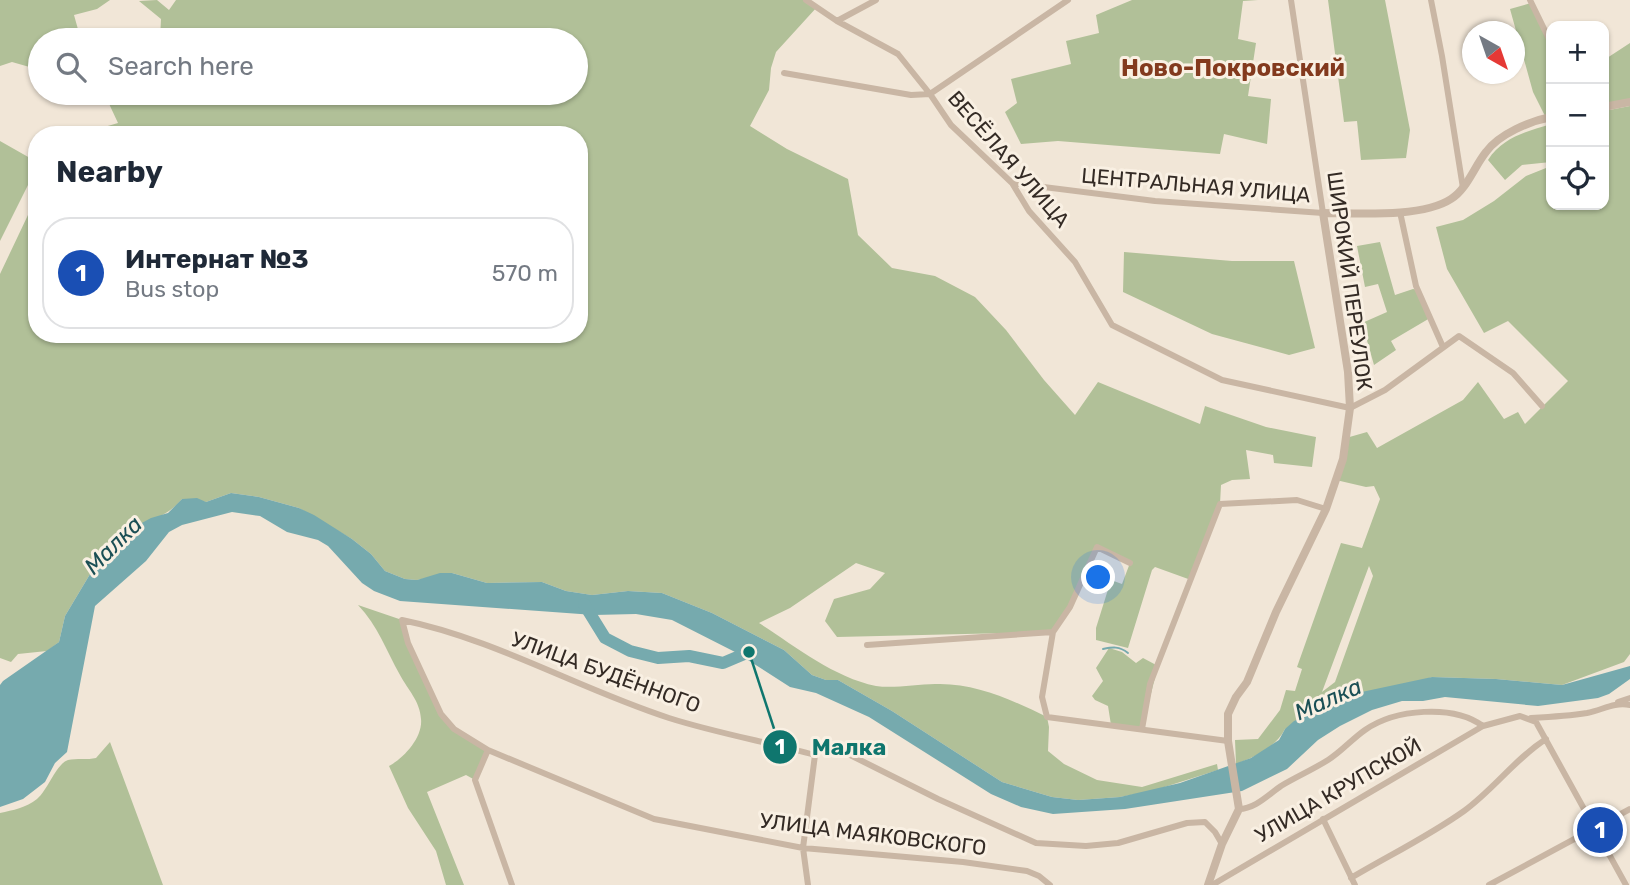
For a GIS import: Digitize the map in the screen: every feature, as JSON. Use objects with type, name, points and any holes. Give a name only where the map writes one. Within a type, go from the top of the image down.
[{"type":"street","name":"ВЕСЁЛАЯ УЛИЦА","points":[[806,0],[837,21],[898,54],[951,125],[1012,183],[1028,211],[1076,262],[1112,325],[1222,380],[1350,408]]},
{"type":"street","points":[[837,21],[877,0]]},
{"type":"street","points":[[930,94],[1068,0]]},
{"type":"street","name":"ШИРОКИЙ ПЕРЕУЛОК","points":[[1239,809],[1229,753],[1228,714],[1247,682],[1276,612],[1326,509],[1343,459],[1350,408],[1344,337],[1291,0]]},
{"type":"street","points":[[1431,0],[1463,188]]},
{"type":"street","points":[[1530,0],[1546,33]]},
{"type":"street","name":"ВЕСЁЛАЯ УЛИЦА","points":[[784,73],[911,95],[930,94]]},
{"type":"street","points":[[1609,106],[1630,102]]},
{"type":"street","name":"ЦЕНТРАЛЬНАЯ УЛИЦА","points":[[1012,183],[1155,201],[1323,213],[1399,212],[1448,201],[1463,188],[1491,146],[1522,127],[1546,119]]},
{"type":"street","points":[[1399,212],[1416,286],[1443,347]]},
{"type":"street","points":[[1350,408],[1385,390],[1459,336],[1513,373],[1542,406]]},
{"type":"street","points":[[1142,729],[1150,684],[1220,504],[1297,500],[1326,509]]},
{"type":"street","points":[[1130,563],[1097,547],[1070,607],[1053,632],[1042,697],[1047,717],[1228,741]]},
{"type":"street","name":"УЛИЦА МАЯКОВСКОГО","points":[[402,620],[408,643],[440,715],[454,729],[488,750],[654,819],[803,848],[963,862],[1027,871],[1050,885]]},
{"type":"street","name":"УЛИЦА БУДЁННОГО","points":[[402,620],[476,642],[669,718],[815,755],[823,745],[836,748],[938,799],[1036,843],[1086,846],[1118,843],[1161,829],[1205,822],[1222,844]]},
{"type":"street","points":[[867,645],[1053,632]]},
{"type":"street","name":"УЛИЦА КРУПСКОЙ","points":[[1210,885],[1483,726],[1520,716],[1567,716],[1593,712],[1630,698]]},
{"type":"street","points":[[1616,703],[1630,705]]},
{"type":"street","points":[[1210,885],[1222,844],[1239,809],[1248,809],[1280,786],[1330,759],[1364,730],[1387,719],[1410,714],[1453,713],[1463,715],[1483,726]]},
{"type":"street","points":[[1529,718],[1536,722],[1546,739],[1626,885]]},
{"type":"street","points":[[1322,819],[1353,882],[1462,812],[1483,796],[1525,752],[1546,739]]},
{"type":"street","points":[[488,750],[475,780],[512,885]]},
{"type":"street","points":[[808,885],[803,848],[815,755]]},
{"type":"street","points":[[1489,885],[1630,808]]},
{"type":"green space","points":[[0,0],[110,0],[97,9],[74,15],[78,28],[28,28],[28,67],[12,62],[0,66]]},
{"type":"green space","points":[[157,0],[169,10],[176,0],[806,0],[817,7],[776,52],[769,90],[750,126],[787,149],[848,179],[858,235],[892,268],[935,276],[975,297],[1006,330],[1075,415],[1098,382],[1200,424],[1205,406],[1266,427],[1316,437],[1312,467],[1274,463],[1273,455],[1246,450],[1250,479],[1232,480],[1221,485],[1220,504],[1191,580],[1155,567],[1152,570],[1128,648],[1096,640],[1096,628],[1111,580],[1122,584],[1130,563],[1097,548],[1070,607],[1053,632],[837,637],[825,621],[834,599],[870,589],[885,573],[856,563],[790,608],[759,623],[815,660],[860,682],[884,687],[932,684],[968,687],[995,694],[1047,717],[1048,751],[1064,764],[1097,780],[1142,787],[1217,764],[1218,770],[1152,791],[1120,797],[1078,800],[1052,797],[1002,782],[892,711],[838,680],[826,680],[812,675],[784,650],[712,613],[662,593],[628,591],[592,595],[566,591],[542,582],[487,583],[452,573],[417,580],[405,579],[385,571],[371,554],[352,539],[299,508],[259,497],[231,493],[206,502],[182,499],[166,513],[116,537],[108,544],[65,616],[59,642],[47,651],[18,654],[11,662],[0,658],[0,274],[28,215],[28,343],[588,343],[588,126],[108,126],[118,123],[110,105],[588,105],[588,28],[161,28],[161,19],[139,1]]},
{"type":"green space","points":[[1132,0],[1258,0],[1243,1],[1238,39],[1256,43],[1248,96],[1271,99],[1267,144],[1224,134],[1220,154],[1058,141],[1021,144],[1005,112],[1017,103],[1011,79],[1071,64],[1066,41],[1099,33],[1096,15]]},
{"type":"green space","points":[[1328,0],[1385,0],[1410,130],[1406,158],[1361,160],[1357,121],[1344,122]]},
{"type":"green space","points":[[1531,3],[1546,33],[1546,118],[1533,92],[1525,63],[1525,21],[1513,21],[1510,9]]},
{"type":"green space","points":[[1630,43],[1630,102],[1609,106],[1609,57]]},
{"type":"green space","points":[[1630,106],[1630,654],[1624,662],[1562,685],[1432,677],[1285,729],[1271,746],[1236,764],[1235,740],[1258,739],[1280,710],[1286,690],[1295,691],[1302,669],[1297,667],[1341,543],[1362,548],[1380,499],[1374,486],[1366,487],[1336,480],[1346,438],[1367,432],[1377,448],[1463,400],[1478,382],[1504,419],[1518,412],[1525,424],[1568,381],[1508,321],[1484,333],[1447,269],[1436,227],[1463,220],[1494,201],[1526,176],[1546,168],[1546,210],[1609,210],[1609,110]],"holes":[[[1369,566],[1373,576],[1335,682],[1322,692]]]},
{"type":"green space","points":[[1546,126],[1546,163],[1522,165],[1505,180],[1488,160],[1501,146],[1524,133]]},
{"type":"green space","points":[[0,141],[28,157],[28,185],[0,241]]},
{"type":"green space","points":[[1380,242],[1395,295],[1418,290],[1430,318],[1391,341],[1396,350],[1374,365],[1362,323],[1387,312],[1378,284],[1365,287],[1357,246]]},
{"type":"green space","points":[[1124,252],[1232,261],[1294,261],[1315,348],[1289,355],[1212,334],[1123,292]]},
{"type":"green space","points":[[358,605],[402,620],[416,662],[438,708],[455,729],[488,750],[475,780],[466,775],[427,792],[464,885],[446,885],[436,851],[408,808],[389,766],[401,758],[416,740],[421,726],[420,713],[376,630]]},
{"type":"green space","points":[[1109,648],[1122,652],[1136,663],[1143,658],[1158,666],[1142,729],[1111,725],[1108,706],[1092,696],[1103,681],[1096,668]]},
{"type":"green space","points":[[110,742],[163,885],[0,885],[0,813],[33,802],[64,762],[71,759],[96,758]]},
{"type":"water","points":[[231,493],[259,497],[314,515],[352,539],[371,554],[385,571],[405,579],[417,580],[440,573],[452,573],[487,583],[542,582],[566,591],[592,595],[628,591],[662,593],[712,613],[784,650],[812,675],[826,680],[838,680],[892,711],[1002,782],[1052,797],[1078,800],[1120,797],[1180,783],[1251,758],[1279,740],[1285,729],[1294,721],[1357,693],[1432,677],[1562,685],[1630,666],[1630,679],[1609,694],[1598,698],[1538,706],[1445,697],[1402,701],[1372,710],[1340,726],[1318,740],[1287,769],[1242,791],[1125,809],[1053,814],[1021,807],[991,794],[869,717],[816,693],[790,687],[737,653],[672,620],[636,614],[594,615],[400,601],[362,583],[328,546],[318,540],[287,532],[260,516],[232,512],[182,525],[169,532],[146,561],[95,606],[67,752],[55,763],[45,782],[23,799],[0,807],[0,685],[59,642],[65,616],[114,538],[151,518],[168,513],[182,499],[197,498],[206,502]]},
{"type":"waterway","points":[[584,604],[605,638],[630,651],[658,658],[689,656],[723,663],[749,652]]},
{"type":"waterway","points":[[1103,649],[1116,648],[1128,653]]},
{"type":"place","name":"Малка","points":[[749,652]]},
{"type":"place","name":"Интернат №3","points":[[1600,830]]},
{"type":"district","name":"Ново-Покровский","points":[[1233,68]]}]
